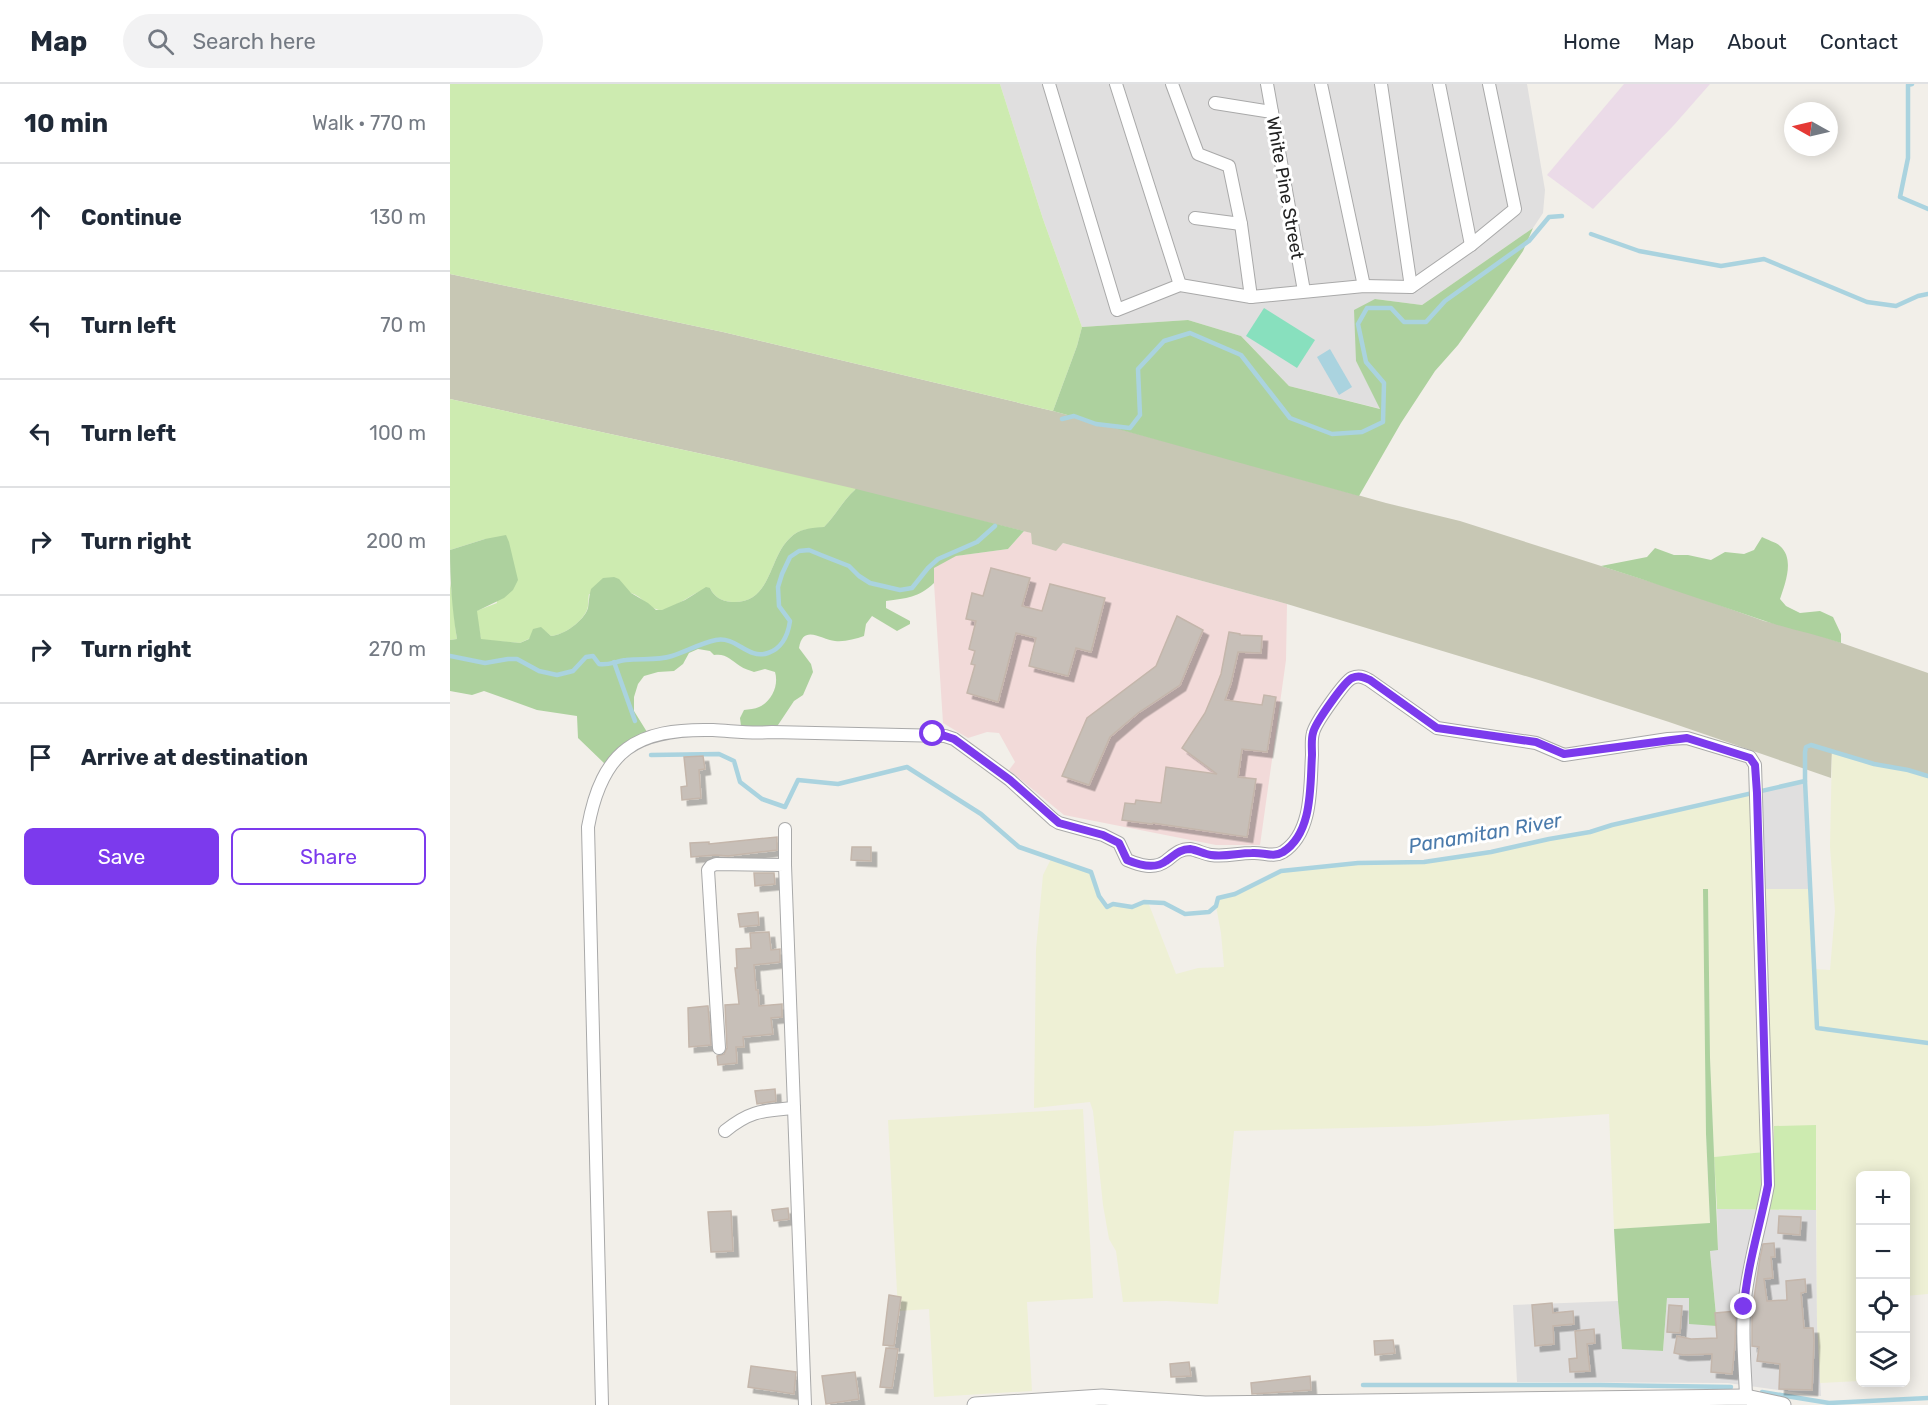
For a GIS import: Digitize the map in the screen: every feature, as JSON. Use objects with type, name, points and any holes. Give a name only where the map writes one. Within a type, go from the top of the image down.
[{"type":"street","points":[[1049,84],[1117,310],[1180,285],[1251,297],[1364,286],[1411,286],[1471,245],[1515,209],[1489,84]]},
{"type":"street","points":[[1116,84],[1180,285]]},
{"type":"street","points":[[1172,84],[1198,154],[1229,166],[1241,224],[1251,297]]},
{"type":"street","name":"White Pine Street","points":[[1267,84],[1304,291]]},
{"type":"street","points":[[1322,84],[1364,286]]},
{"type":"street","points":[[1381,84],[1411,286]]},
{"type":"street","points":[[1438,84],[1471,245]]},
{"type":"street","points":[[1215,104],[1272,112]]},
{"type":"street","points":[[1195,218],[1241,224]]},
{"type":"street","points":[[602,1405],[588,827],[598,787],[608,769],[622,752],[665,732],[689,730],[756,734],[772,732],[945,736],[954,739],[1010,780],[1054,820],[1103,835],[1119,843],[1127,860],[1139,865],[1150,866],[1164,863],[1176,852],[1186,849],[1222,856],[1253,853],[1272,855],[1283,852],[1300,835],[1310,799],[1313,733],[1318,721],[1342,686],[1350,679],[1359,676],[1370,680],[1437,728],[1536,742],[1564,754],[1687,738],[1750,758],[1755,765],[1768,1185],[1745,1299],[1746,1397]]},
{"type":"street","points":[[786,829],[785,865],[805,1405]]},
{"type":"street","points":[[719,1048],[708,870],[716,864],[785,865]]},
{"type":"street","points":[[725,1131],[740,1119],[756,1112],[794,1108]]},
{"type":"street","points":[[975,1405],[1102,1397],[1205,1404],[1746,1397],[1783,1405]]},
{"type":"shaded area","points":[[1000,84],[1527,84],[1545,190],[1543,213],[1533,228],[1422,305],[1375,299],[1356,361],[1381,409],[1289,386],[1241,336],[1188,320],[1082,327],[1043,219]]},
{"type":"shaded area","points":[[1624,84],[1710,84],[1593,209],[1547,175]]},
{"type":"shaded area","points":[[450,274],[723,332],[1053,411],[1386,503],[1460,521],[1683,592],[1764,621],[1810,632],[1928,673],[1928,776],[1874,764],[1832,750],[1831,778],[1542,681],[1287,604],[1063,543],[1056,551],[1032,544],[1031,533],[730,460],[450,399]]},
{"type":"shaded area","points":[[1024,531],[1031,533],[1033,544],[1050,549],[1056,550],[1063,543],[1287,604],[1286,660],[1260,845],[1216,845],[1064,815],[1009,770],[1015,762],[999,733],[987,732],[968,738],[943,723],[933,568],[955,556],[1008,549]]},
{"type":"shaded area","points":[[1832,750],[1874,764],[1928,776],[1928,1294],[1910,1296],[1910,1171],[1856,1171],[1856,1381],[1820,1383],[1817,1321],[1816,1125],[1774,1151],[1714,1157],[1708,890],[1703,890],[1706,1134],[1710,1224],[1614,1229],[1609,1114],[1428,1126],[1234,1131],[1218,1304],[1166,1301],[1123,1302],[1116,1251],[1109,1239],[1103,1205],[1093,1111],[1090,1102],[1034,1108],[1036,949],[1043,875],[1051,859],[1091,872],[1099,896],[1107,907],[1113,904],[1132,907],[1148,902],[1176,974],[1198,968],[1224,967],[1216,906],[1218,898],[1235,894],[1281,871],[1358,863],[1424,862],[1491,852],[1590,832],[1612,825],[1757,793],[1764,889],[1810,889],[1814,969],[1830,970],[1835,911],[1830,847]]},
{"type":"shaded area","points":[[1805,781],[1810,889],[1764,889],[1757,793]]},
{"type":"shaded area","points":[[1083,1109],[1093,1298],[1027,1302],[1032,1391],[934,1397],[929,1309],[898,1311],[888,1120]]},
{"type":"shaded area","points":[[1717,1209],[1816,1210],[1817,1321],[1821,1396],[1728,1383],[1517,1382],[1513,1305],[1618,1301],[1622,1348],[1663,1351],[1667,1298],[1689,1298],[1717,1326],[1710,1250],[1718,1250]]},
{"type":"green space","points":[[450,84],[1000,84],[1043,219],[1082,327],[1053,411],[723,332],[450,274]]},
{"type":"green space","points":[[1533,228],[1523,251],[1458,345],[1435,371],[1401,423],[1359,496],[1053,411],[1082,327],[1188,320],[1241,336],[1289,386],[1380,409],[1356,361],[1354,310],[1375,299],[1422,305]]},
{"type":"green space","points":[[1264,308],[1315,340],[1297,368],[1246,336]]},
{"type":"green space","points":[[450,399],[856,489],[824,527],[802,531],[790,538],[777,557],[762,588],[755,596],[745,601],[721,600],[710,588],[669,608],[659,610],[631,593],[589,594],[585,615],[561,633],[551,636],[545,631],[520,643],[481,640],[476,611],[497,603],[485,539],[450,550]]},
{"type":"green space","points":[[856,489],[1024,531],[1008,549],[956,556],[934,568],[934,583],[923,592],[906,598],[886,601],[886,608],[910,621],[910,624],[897,631],[872,616],[866,624],[864,636],[839,641],[814,635],[804,636],[799,648],[811,664],[813,672],[803,695],[794,701],[776,728],[741,726],[740,718],[744,710],[754,709],[768,701],[775,687],[775,672],[765,669],[754,672],[725,656],[698,649],[689,653],[683,664],[674,671],[644,676],[638,684],[634,697],[634,711],[647,732],[614,754],[605,764],[578,738],[577,716],[537,710],[484,691],[472,695],[450,691],[450,640],[457,639],[450,550],[506,535],[518,580],[513,590],[504,598],[477,611],[481,639],[520,643],[529,639],[533,629],[541,627],[551,636],[562,633],[573,626],[586,613],[591,589],[603,578],[619,579],[631,593],[656,610],[662,610],[685,600],[706,587],[724,601],[745,601],[755,596],[762,588],[777,557],[790,538],[802,530],[824,527]]},
{"type":"green space","points":[[1762,537],[1776,543],[1785,551],[1788,572],[1780,599],[1786,606],[1800,613],[1820,611],[1833,617],[1841,634],[1841,643],[1772,623],[1601,566],[1647,557],[1655,548],[1674,555],[1688,555],[1711,560],[1725,552],[1744,554],[1754,550]]},
{"type":"green space","points":[[450,583],[457,639],[450,640]]},
{"type":"green space","points":[[1703,889],[1708,889],[1710,1058],[1718,1250],[1710,1251],[1717,1326],[1689,1324],[1689,1298],[1667,1298],[1663,1351],[1622,1349],[1614,1229],[1710,1223],[1706,1134]]},
{"type":"green space","points":[[1816,1125],[1816,1210],[1717,1209],[1714,1157],[1774,1151],[1774,1126]]},
{"type":"water","points":[[1330,349],[1352,387],[1339,395],[1317,357]]},
{"type":"building","points":[[991,568],[1030,578],[1022,606],[1042,611],[1050,584],[1105,598],[1091,652],[1076,648],[1068,676],[1029,666],[1036,638],[1016,633],[998,702],[967,693],[975,665],[971,664],[975,651],[969,649],[976,621],[966,619],[972,593],[983,596]]},
{"type":"building","points":[[1177,616],[1203,630],[1180,685],[1138,713],[1110,737],[1089,785],[1062,776],[1087,718],[1156,666]]},
{"type":"building","points":[[1229,632],[1262,636],[1261,653],[1238,652],[1225,700],[1262,705],[1264,695],[1276,697],[1267,752],[1242,749],[1238,777],[1256,779],[1247,837],[1122,820],[1125,803],[1135,804],[1136,800],[1161,803],[1166,767],[1217,774],[1182,748],[1205,713],[1213,694],[1221,674]]},
{"type":"building","points":[[703,756],[705,769],[699,770],[701,798],[682,800],[681,787],[687,786],[684,757]]},
{"type":"building","points":[[777,837],[777,850],[728,856],[691,857],[690,843],[709,842],[709,844]]},
{"type":"building","points":[[852,847],[871,847],[871,861],[851,860]]},
{"type":"building","points":[[754,873],[774,873],[775,884],[755,886]]},
{"type":"building","points":[[758,912],[759,925],[740,927],[738,914]]},
{"type":"building","points":[[769,932],[771,950],[780,949],[780,962],[754,965],[756,990],[758,990],[759,1006],[782,1004],[782,1017],[771,1018],[773,1034],[743,1037],[744,1047],[736,1047],[737,1063],[718,1065],[717,1056],[724,1054],[727,1048],[725,1005],[739,1004],[735,968],[737,968],[736,949],[751,948],[750,933]]},
{"type":"building","points":[[708,1006],[711,1045],[689,1047],[688,1008]]},
{"type":"building","points":[[775,1089],[776,1101],[757,1104],[755,1091]]},
{"type":"building","points":[[788,1208],[789,1219],[774,1221],[772,1210]]},
{"type":"building","points":[[731,1211],[733,1251],[711,1252],[708,1212]]},
{"type":"building","points":[[1779,1216],[1801,1217],[1800,1235],[1778,1233]]},
{"type":"building","points":[[1774,1243],[1775,1257],[1771,1257],[1773,1278],[1764,1279],[1767,1301],[1787,1300],[1786,1281],[1805,1279],[1806,1292],[1801,1293],[1804,1328],[1813,1328],[1814,1341],[1812,1390],[1779,1389],[1780,1364],[1757,1361],[1759,1347],[1752,1346],[1752,1311],[1760,1258],[1763,1244]]},
{"type":"building","points":[[889,1295],[901,1297],[894,1346],[883,1345]]},
{"type":"building","points":[[1552,1303],[1553,1313],[1573,1311],[1574,1324],[1553,1326],[1554,1344],[1535,1346],[1532,1305]]},
{"type":"building","points":[[1669,1305],[1682,1306],[1680,1333],[1667,1332]]},
{"type":"building","points":[[1736,1311],[1732,1374],[1711,1372],[1712,1354],[1674,1353],[1677,1336],[1691,1339],[1717,1338],[1715,1313]]},
{"type":"building","points":[[1594,1329],[1595,1343],[1587,1344],[1590,1371],[1570,1372],[1569,1359],[1577,1358],[1575,1331]]},
{"type":"building","points":[[1393,1340],[1395,1353],[1375,1355],[1374,1341]]},
{"type":"building","points":[[886,1348],[898,1349],[892,1388],[880,1387]]},
{"type":"building","points":[[1189,1362],[1191,1376],[1171,1377],[1170,1364]]},
{"type":"building","points":[[751,1366],[796,1372],[794,1394],[748,1387]]},
{"type":"building","points":[[855,1372],[859,1399],[826,1404],[822,1376]]},
{"type":"building","points":[[1310,1376],[1311,1390],[1252,1394],[1251,1383]]},
{"type":"waterway","points":[[1912,84],[1908,85],[1908,158],[1900,197],[1928,209]]},
{"type":"waterway","points":[[1062,419],[1074,416],[1096,424],[1130,428],[1140,415],[1138,369],[1164,341],[1190,333],[1241,355],[1290,418],[1332,434],[1362,432],[1383,422],[1384,383],[1366,362],[1358,324],[1367,308],[1391,308],[1404,322],[1426,322],[1445,301],[1529,241],[1549,217],[1562,216]]},
{"type":"waterway","points":[[1591,234],[1639,251],[1721,266],[1764,259],[1867,302],[1896,306],[1928,294]]},
{"type":"waterway","name":"Panamitan River","points":[[450,656],[485,663],[517,659],[539,671],[557,675],[573,671],[586,657],[593,656],[599,664],[660,658],[716,640],[730,641],[754,653],[768,653],[781,644],[788,631],[790,621],[779,606],[778,587],[790,557],[799,551],[809,550],[849,566],[870,583],[900,590],[912,588],[938,559],[977,542],[995,526]]},
{"type":"waterway","name":"Panamitan River","points":[[614,662],[635,721]]},
{"type":"waterway","name":"Panamitan River","points":[[651,755],[719,754],[734,761],[740,782],[762,799],[785,807],[798,780],[838,784],[907,767],[981,814],[1019,847],[1091,872],[1099,896],[1107,907],[1113,904],[1132,907],[1144,902],[1164,903],[1185,914],[1209,912],[1216,906],[1218,898],[1235,894],[1281,871],[1358,863],[1424,862],[1491,852],[1590,832],[1805,781],[1805,752],[1806,747],[1811,745],[1874,764],[1928,776]]},
{"type":"waterway","points":[[1805,781],[1817,1028],[1928,1043]]},
{"type":"waterway","points":[[1363,1385],[1731,1387]]},
{"type":"waterway","points":[[1762,1392],[1829,1403],[1928,1398]]},
{"type":"route","points":[[933,734],[954,739],[1010,780],[1054,820],[1103,835],[1119,843],[1127,860],[1139,865],[1150,866],[1164,863],[1176,852],[1186,849],[1207,855],[1222,856],[1253,853],[1272,855],[1283,852],[1300,835],[1310,799],[1313,733],[1318,721],[1342,686],[1350,679],[1359,676],[1370,680],[1437,728],[1536,742],[1564,754],[1687,738],[1750,758],[1755,765],[1757,793],[1768,1185],[1744,1307]]}]
